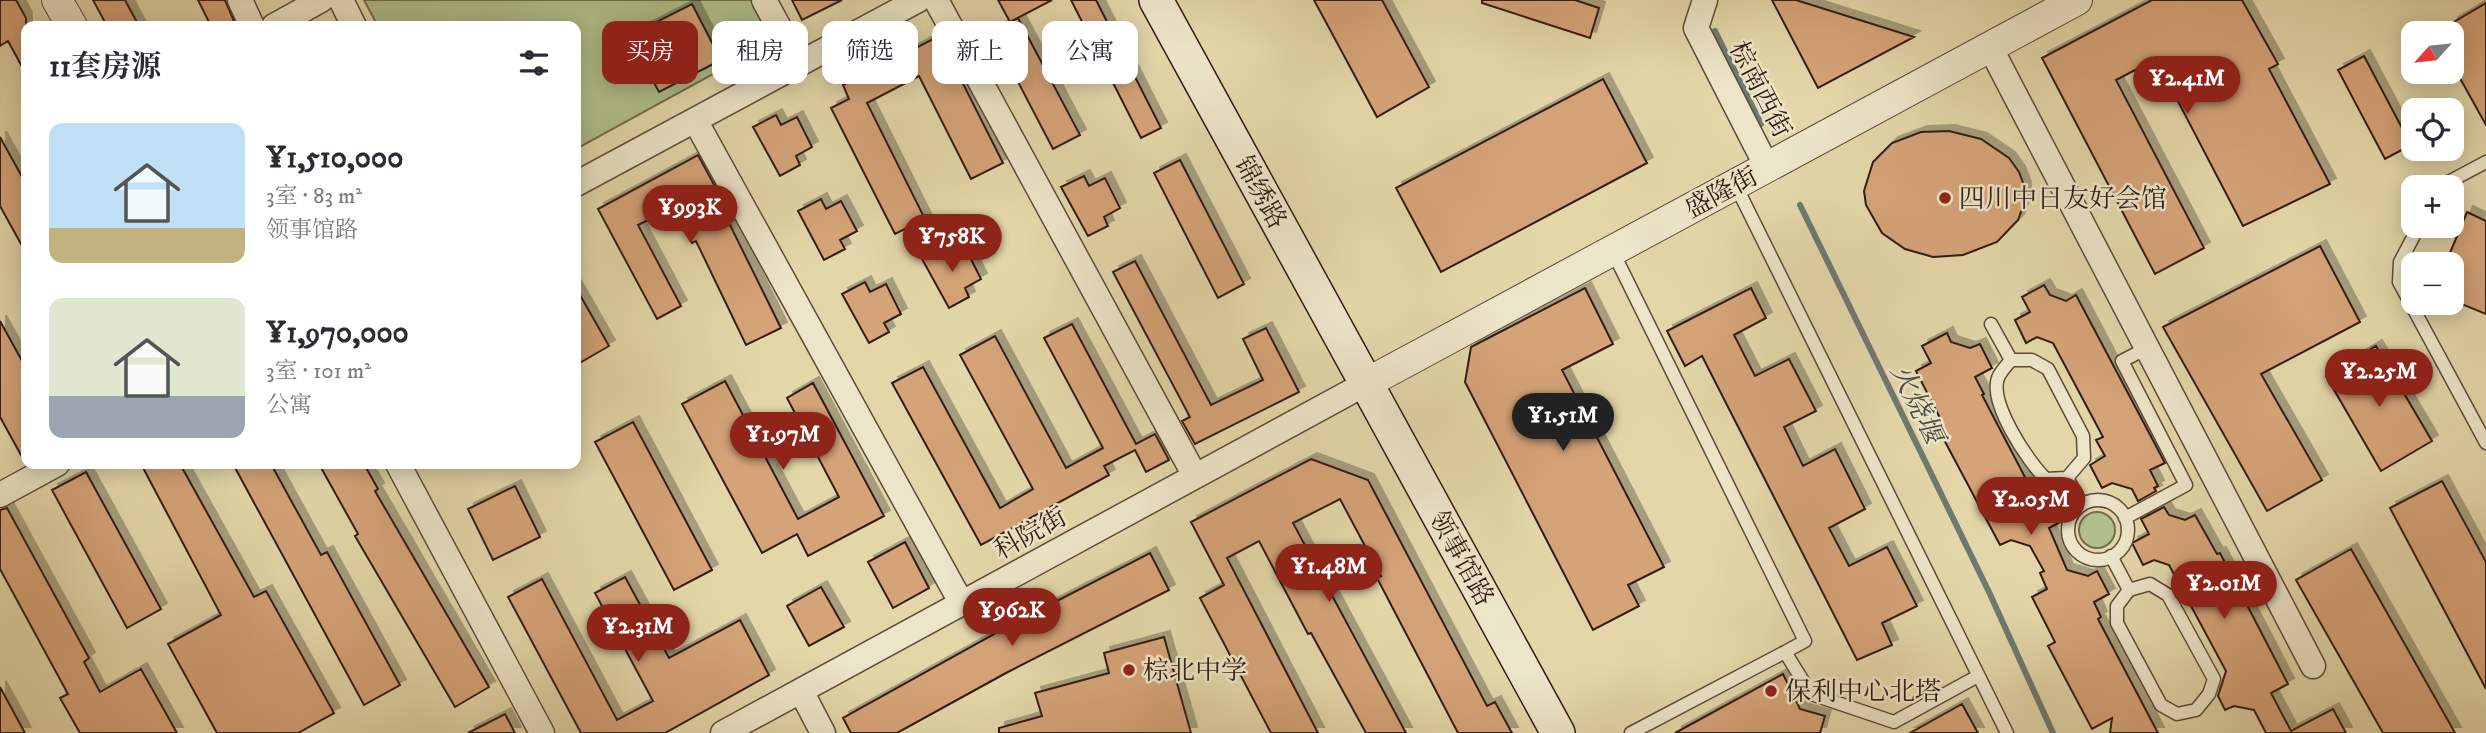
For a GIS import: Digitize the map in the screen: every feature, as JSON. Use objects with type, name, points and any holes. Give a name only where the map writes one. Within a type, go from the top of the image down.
[{"type":"main road","name":"锦绣路","points":[[1156,0],[1365,384]]},
{"type":"main road","name":"领事馆路","points":[[1365,384],[1558,733]]},
{"type":"street","points":[[57,0],[69,21]]},
{"type":"street","points":[[240,0],[250,21]]},
{"type":"street","points":[[283,21],[321,0]]},
{"type":"street","points":[[341,0],[352,21]]},
{"type":"street","points":[[764,0],[775,21]]},
{"type":"street","points":[[808,58],[887,7],[918,0]]},
{"type":"street","points":[[936,0],[1195,476]]},
{"type":"street","name":"棕南西街","points":[[1704,0],[1696,28],[1767,166]]},
{"type":"street","name":"盛隆街","points":[[1365,384],[2077,0]]},
{"type":"street","points":[[1990,47],[2313,666]]},
{"type":"street","points":[[581,181],[762,84]]},
{"type":"street","points":[[695,120],[962,604]]},
{"type":"street","name":"科院街","points":[[723,733],[1365,384]]},
{"type":"street","points":[[0,495],[48,469]]},
{"type":"street","points":[[401,469],[542,733]]},
{"type":"street","points":[[801,691],[823,733]]},
{"type":"lane","points":[[2462,175],[2486,162]]},
{"type":"lane","points":[[1735,184],[2007,733]]},
{"type":"lane","points":[[2413,238],[2400,262],[2399,282],[2486,443]]},
{"type":"lane","points":[[1612,250],[1805,641],[1631,733]]},
{"type":"lane","points":[[1991,324],[2011,360]]},
{"type":"lane","points":[[2125,518],[2186,485],[2122,361],[2147,348]]},
{"type":"lane","points":[[2011,360],[2032,360],[2048,369],[2083,436],[2084,458],[2067,478],[2046,479],[2031,464],[1996,397],[1998,376],[2011,360]]},
{"type":"lane","points":[[2067,478],[2082,505]]},
{"type":"lane","points":[[2103,501],[2120,510],[2125,518],[2126,538],[2122,547],[2111,556],[2097,560],[2087,558],[2072,545],[2068,526],[2071,517],[2082,505],[2103,501]]},
{"type":"lane","points":[[2111,556],[2129,590]]},
{"type":"lane","points":[[2150,584],[2168,595],[2214,679],[2209,694],[2196,710],[2177,713],[2161,705],[2117,623],[2117,606],[2129,590],[2150,584]]},
{"type":"lane","points":[[1785,652],[1811,694],[1894,722],[1978,676]]},
{"type":"green space","points":[[364,0],[753,0],[765,21],[712,21],[712,75],[698,82],[698,21],[602,21],[602,84],[695,84],[581,146],[581,21],[375,21]]},
{"type":"green space","points":[[2097,512],[2110,517],[2115,530],[2110,543],[2097,548],[2084,543],[2079,530],[2084,517]]},
{"type":"building","points":[[0,0],[16,0],[26,18],[26,21],[21,21],[21,65],[8,41],[0,46]]},
{"type":"building","points":[[93,0],[125,0],[136,21],[104,21]]},
{"type":"building","points":[[198,0],[225,0],[234,21],[208,21]]},
{"type":"building","points":[[792,0],[842,0],[802,20]]},
{"type":"building","points":[[998,0],[1052,0],[1012,21]]},
{"type":"building","points":[[1071,0],[1096,0],[1107,21],[1082,21]]},
{"type":"building","points":[[1314,0],[1382,0],[1429,87],[1377,117]]},
{"type":"building","points":[[1482,0],[1575,0],[1599,8],[1590,38],[1482,3]]},
{"type":"building","points":[[1772,0],[1796,0],[1914,37],[1818,88]]},
{"type":"building","points":[[2152,0],[2242,0],[2278,64],[2269,69],[2330,184],[2243,226],[2156,59],[2116,80],[2204,248],[2155,274],[2042,58]]},
{"type":"building","points":[[2486,3],[2486,125],[2463,84],[2464,21],[2455,21]]},
{"type":"building","points":[[692,4],[712,43],[712,65],[698,72],[698,21],[658,21]]},
{"type":"building","points":[[1028,37],[1042,63],[1042,84],[1053,84],[1080,135],[1053,149],[1019,84],[1028,84]]},
{"type":"building","points":[[932,40],[932,84],[963,84],[1003,163],[971,179],[918,77],[918,47]]},
{"type":"building","points":[[2364,56],[2401,126],[2401,150],[2385,159],[2338,70]]},
{"type":"building","points":[[1603,79],[1647,163],[1441,272],[1396,188]]},
{"type":"building","points":[[1138,83],[1161,128],[1141,138],[1114,84]]},
{"type":"building","points":[[655,84],[674,84],[659,92]]},
{"type":"building","points":[[904,84],[867,103],[925,219],[895,234],[831,108],[849,99],[843,85]]},
{"type":"building","points":[[776,115],[781,125],[797,117],[812,147],[796,156],[800,165],[780,176],[753,127]]},
{"type":"building","name":"四川中日友好会馆","points":[[1949,131],[1981,139],[2009,158],[2019,172],[2025,188],[2024,204],[2018,220],[1997,242],[1963,255],[1933,257],[1905,249],[1882,233],[1866,205],[1864,191],[1873,162],[1892,143],[1921,132]]},
{"type":"building","points":[[0,137],[21,175],[21,244],[0,206]]},
{"type":"building","points":[[698,155],[733,220],[729,223],[781,328],[746,345],[696,241],[692,243],[673,207],[638,225],[681,306],[657,319],[598,209]]},
{"type":"building","points":[[1180,160],[1244,284],[1218,298],[1154,173]]},
{"type":"building","points":[[1084,176],[1089,186],[1105,178],[1120,208],[1104,217],[1108,226],[1088,236],[1061,187]]},
{"type":"building","points":[[821,199],[826,209],[841,201],[857,231],[840,240],[845,249],[824,260],[798,211]]},
{"type":"building","points":[[2467,212],[2486,221],[2486,314],[2464,305],[2464,252],[2450,252],[2456,238],[2464,238],[2464,219]]},
{"type":"building","points":[[2320,246],[2360,322],[2261,374],[2322,480],[2267,511],[2163,327]]},
{"type":"building","points":[[945,247],[950,257],[966,249],[981,279],[965,288],[969,297],[949,308],[922,259]]},
{"type":"building","points":[[1135,261],[1211,405],[1263,380],[1243,339],[1266,328],[1299,392],[1195,444],[1182,421],[1190,417],[1113,272]]},
{"type":"building","points":[[865,282],[870,292],[886,284],[901,314],[884,323],[889,332],[869,343],[842,294]]},
{"type":"building","points":[[2044,285],[2050,295],[2066,301],[2076,295],[2165,463],[2150,470],[2158,486],[2154,488],[2156,491],[2138,501],[2132,489],[2112,483],[2102,488],[2090,465],[2105,456],[2096,440],[2103,437],[2053,343],[2037,337],[2026,343],[2015,320],[2030,312],[2022,297]]},
{"type":"building","points":[[1585,288],[1613,344],[1562,370],[1664,567],[1628,585],[1639,606],[1593,630],[1465,382],[1471,347]]},
{"type":"building","points":[[1751,288],[1766,318],[1734,335],[1755,376],[1789,359],[1816,411],[1784,427],[1803,466],[1835,449],[1865,509],[1829,528],[1849,566],[1887,547],[1917,606],[1882,623],[1892,645],[1857,660],[1702,356],[1685,366],[1667,331]]},
{"type":"building","points":[[581,297],[609,346],[581,362]]},
{"type":"building","points":[[0,321],[21,359],[21,455],[0,417]]},
{"type":"building","points":[[1072,324],[1136,444],[1155,434],[1169,460],[1146,472],[1135,450],[1104,466],[1109,475],[981,545],[892,383],[923,367],[1000,508],[1033,489],[960,355],[995,336],[1066,468],[1103,448],[1044,338]]},
{"type":"building","points":[[1947,333],[1951,342],[1970,348],[1980,344],[1992,368],[1975,377],[1984,394],[1982,395],[2039,504],[2052,498],[2064,520],[2049,528],[2067,570],[2088,576],[2097,571],[2109,594],[2094,602],[2101,617],[2098,619],[2158,733],[2110,733],[2112,718],[2092,729],[2048,646],[2055,642],[2032,597],[2047,589],[2040,573],[2044,571],[2030,546],[2011,540],[2000,545],[1934,421],[1940,418],[1916,371],[1931,363],[1922,346]]},
{"type":"building","points":[[2376,346],[2432,441],[2381,471],[2326,376]]},
{"type":"building","points":[[725,381],[798,519],[839,497],[787,398],[813,383],[884,516],[808,556],[797,534],[762,553],[682,404]]},
{"type":"building","points":[[633,422],[712,570],[674,590],[595,442]]},
{"type":"building","points":[[1311,459],[1368,480],[1487,706],[1495,702],[1512,733],[1458,733],[1377,578],[1381,576],[1340,499],[1293,523],[1406,733],[1366,733],[1311,633],[1308,634],[1259,541],[1227,558],[1318,733],[1271,733],[1200,598],[1224,585],[1191,522]]},
{"type":"building","points":[[144,469],[183,469],[254,597],[266,591],[334,713],[298,733],[217,733],[168,644],[221,615]]},
{"type":"building","points":[[236,469],[274,469],[321,555],[327,552],[400,685],[364,705]]},
{"type":"building","points":[[322,469],[367,469],[378,489],[375,491],[489,687],[455,707],[355,536],[358,534]]},
{"type":"building","points":[[86,472],[161,609],[127,628],[52,490]]},
{"type":"building","points":[[2442,481],[2486,562],[2486,689],[2390,508]]},
{"type":"building","points":[[515,486],[540,537],[493,560],[468,509]]},
{"type":"building","points":[[2164,507],[2169,515],[2185,520],[2195,515],[2217,554],[2220,553],[2288,684],[2271,693],[2291,731],[2333,709],[2346,733],[2266,733],[2254,710],[2234,706],[2225,710],[2218,696],[2226,671],[2169,565],[2154,560],[2143,565],[2132,543],[2149,534],[2141,519]]},
{"type":"building","points":[[7,508],[89,658],[84,662],[100,692],[141,669],[177,733],[80,733],[60,698],[68,694],[0,569],[0,510]]},
{"type":"building","points":[[905,542],[929,588],[893,608],[868,562]]},
{"type":"building","points":[[2351,549],[2455,733],[2383,733],[2296,580]]},
{"type":"building","points":[[1150,553],[1169,590],[1006,673],[897,733],[851,733],[843,718],[1016,622]]},
{"type":"building","points":[[625,577],[669,658],[740,620],[769,675],[665,733],[581,733],[508,597],[542,579],[617,720],[653,701],[595,593]]},
{"type":"building","points":[[821,587],[844,627],[809,646],[787,606]]},
{"type":"building","name":"棕北中学","points":[[1164,637],[1191,733],[999,733],[999,728],[1042,716],[1035,693],[1109,673],[1104,653]]},
{"type":"building","name":"保利中心北塔","points":[[1783,674],[1800,709],[1825,716],[1820,733],[1675,733]]},
{"type":"building","points":[[0,687],[25,733],[0,733]]},
{"type":"building","points":[[1962,704],[1978,733],[1910,733]]},
{"type":"building","points":[[505,714],[515,733],[468,733]]},
{"type":"waterway","name":"火烧堰","points":[[1715,31],[1761,124]]},
{"type":"waterway","name":"火烧堰","points":[[1800,205],[1989,592],[2053,733]]},
{"type":"place","name":"四川中日友好会馆","points":[[1945,198]]},
{"type":"place","name":"棕北中学","points":[[1129,670]]},
{"type":"place","name":"保利中心北塔","points":[[1771,691]]}]
